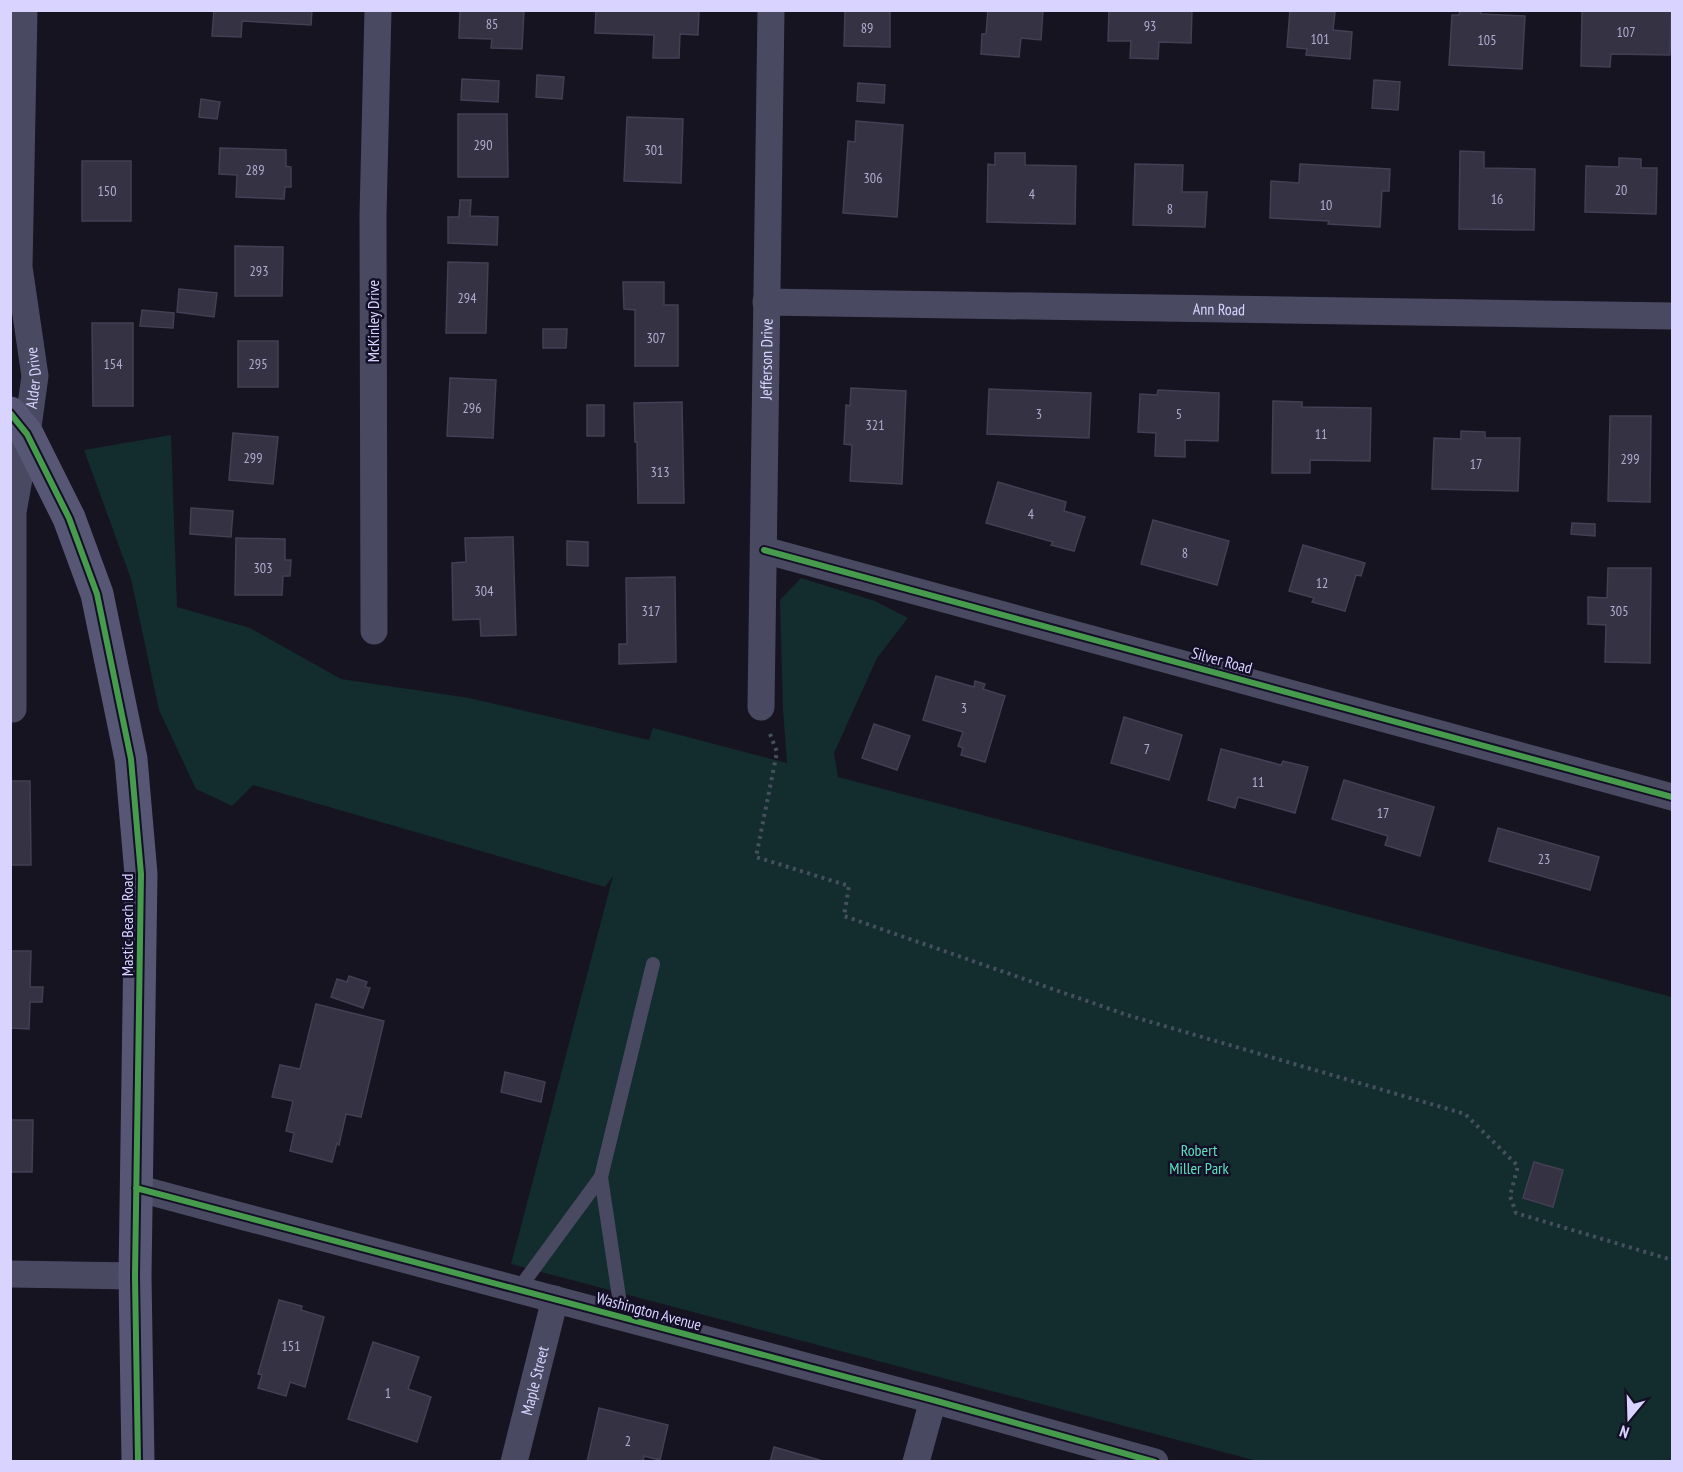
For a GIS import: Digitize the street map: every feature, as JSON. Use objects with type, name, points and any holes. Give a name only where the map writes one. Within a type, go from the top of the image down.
[{"type":"street","name":"Alder Drive","points":[[13,709],[13,512],[19,423],[35,376],[19,267],[24,10]]},
{"type":"street","name":"McKinley Drive","points":[[374,631],[373,215],[378,10]]},
{"type":"street","name":"Jefferson Drive","points":[[761,706],[771,10]]},
{"type":"street","name":"Ann Road","points":[[766,302],[1672,316]]},
{"type":"street","name":"Mastic Beach Road","points":[[19,423],[69,518],[97,594],[131,759],[141,874],[135,1276],[138,1461]]},
{"type":"street","name":"Silver Road","points":[[764,550],[1672,797]]},
{"type":"street","name":"Washington Avenue","points":[[136,1188],[1155,1461]]},
{"type":"street","points":[[10,1274],[135,1276]]},
{"type":"street","name":"Maple Street","points":[[514,1461],[555,1299]]},
{"type":"street","points":[[916,1461],[933,1400]]},
{"type":"lane","points":[[622,1317],[601,1177],[653,964]]},
{"type":"lane","points":[[518,1290],[601,1177]]},
{"type":"path","points":[[761,706],[777,752],[756,857],[849,886],[844,916],[1127,1015],[1465,1114],[1518,1166],[1510,1196],[1516,1213],[1672,1260]]},
{"type":"green space","name":"Robert Miller Park","points":[[171,435],[177,607],[250,628],[341,679],[469,698],[649,740],[653,728],[787,763],[780,600],[801,578],[875,601],[908,618],[877,658],[834,753],[838,777],[1672,997],[1672,1461],[1257,1461],[511,1264],[613,876],[605,887],[253,785],[232,806],[196,789],[159,710],[131,579],[84,450]]},
{"type":"building","points":[[214,10],[312,10],[311,25],[242,21],[241,37],[212,36]]},
{"type":"building","points":[[460,10],[524,10],[522,49],[491,48],[492,39],[459,38]]},
{"type":"building","points":[[596,10],[699,10],[698,35],[680,34],[679,58],[653,58],[654,35],[595,33]]},
{"type":"building","points":[[845,10],[890,10],[890,47],[844,46]]},
{"type":"building","points":[[988,10],[1043,10],[1041,40],[1021,38],[1019,57],[981,54],[982,34],[986,34]]},
{"type":"building","points":[[1109,10],[1192,10],[1191,43],[1159,42],[1158,59],[1130,58],[1131,41],[1108,41]]},
{"type":"building","points":[[1290,10],[1335,12],[1333,30],[1352,32],[1350,59],[1306,55],[1307,49],[1287,47]]},
{"type":"building","points":[[1460,10],[1481,10],[1481,14],[1525,16],[1522,69],[1449,65],[1452,15],[1459,15]]},
{"type":"building","points":[[1582,10],[1671,10],[1670,55],[1611,54],[1610,67],[1581,66]]},
{"type":"building","points":[[537,75],[564,77],[562,99],[536,97]]},
{"type":"building","points":[[462,79],[499,81],[498,102],[461,100]]},
{"type":"building","points":[[1374,80],[1400,82],[1398,110],[1372,108]]},
{"type":"building","points":[[858,83],[885,85],[884,103],[857,101]]},
{"type":"building","points":[[201,99],[220,102],[217,119],[199,117]]},
{"type":"building","points":[[458,114],[507,114],[508,177],[458,177]]},
{"type":"building","points":[[627,117],[683,119],[681,183],[624,181]]},
{"type":"building","points":[[856,121],[903,125],[897,217],[843,213],[848,141],[855,142]]},
{"type":"building","points":[[220,148],[286,150],[286,166],[291,167],[291,187],[285,187],[284,199],[236,197],[237,175],[219,174]]},
{"type":"building","points":[[1460,151],[1484,152],[1484,168],[1535,169],[1534,230],[1459,229]]},
{"type":"building","points":[[995,153],[1025,153],[1025,165],[1076,166],[1075,224],[987,222],[988,164],[995,165]]},
{"type":"building","points":[[1619,158],[1641,159],[1641,168],[1657,168],[1656,214],[1585,212],[1586,166],[1619,167]]},
{"type":"building","points":[[82,161],[131,161],[131,221],[82,221]]},
{"type":"building","points":[[1135,164],[1183,165],[1182,192],[1207,192],[1205,227],[1133,225]]},
{"type":"building","points":[[1300,164],[1390,169],[1389,191],[1382,191],[1380,227],[1328,224],[1329,221],[1270,218],[1271,181],[1299,183]]},
{"type":"building","points":[[460,200],[471,200],[470,216],[498,217],[497,245],[448,243],[448,217],[459,217]]},
{"type":"building","points":[[235,246],[283,247],[282,296],[235,296]]},
{"type":"building","points":[[448,262],[488,263],[486,333],[446,333]]},
{"type":"building","points":[[623,282],[664,282],[664,305],[678,305],[678,366],[635,366],[635,310],[624,309]]},
{"type":"building","points":[[179,289],[217,293],[214,317],[177,312]]},
{"type":"building","points":[[142,310],[174,313],[173,328],[140,326]]},
{"type":"building","points":[[92,323],[133,323],[133,406],[93,406]]},
{"type":"building","points":[[543,329],[567,329],[566,348],[543,348]]},
{"type":"building","points":[[238,341],[278,341],[278,387],[238,387]]},
{"type":"building","points":[[450,378],[496,380],[493,438],[447,436]]},
{"type":"building","points":[[851,388],[906,391],[902,484],[850,481],[852,445],[844,444],[846,405],[850,406]]},
{"type":"building","points":[[989,389],[1091,393],[1089,438],[987,434]]},
{"type":"building","points":[[1158,390],[1219,393],[1218,441],[1185,440],[1185,457],[1155,456],[1156,433],[1138,432],[1140,394],[1157,395]]},
{"type":"building","points":[[1273,401],[1302,402],[1302,407],[1371,408],[1370,461],[1310,460],[1310,473],[1272,473]]},
{"type":"building","points":[[682,402],[684,503],[638,503],[634,403]]},
{"type":"building","points":[[587,405],[604,405],[604,436],[587,436]]},
{"type":"building","points":[[1610,416],[1651,416],[1650,502],[1608,501]]},
{"type":"building","points":[[1461,431],[1485,432],[1485,438],[1520,438],[1518,491],[1432,489],[1434,438],[1461,439]]},
{"type":"building","points":[[233,433],[278,437],[273,484],[229,480]]},
{"type":"building","points":[[998,482],[1066,502],[1064,511],[1085,517],[1074,551],[1051,545],[1053,542],[986,523]]},
{"type":"building","points":[[191,508],[233,511],[231,537],[190,534]]},
{"type":"building","points":[[1153,520],[1229,541],[1217,585],[1141,564]]},
{"type":"building","points":[[1572,523],[1595,524],[1595,536],[1571,534]]},
{"type":"building","points":[[513,537],[516,635],[481,636],[480,619],[453,620],[452,563],[466,562],[465,538]]},
{"type":"building","points":[[236,538],[285,539],[285,560],[291,560],[290,576],[283,576],[282,595],[235,595]]},
{"type":"building","points":[[567,541],[588,542],[588,566],[567,565]]},
{"type":"building","points":[[1303,545],[1365,563],[1361,576],[1356,575],[1345,611],[1312,602],[1314,598],[1289,591]]},
{"type":"building","points":[[1608,568],[1651,568],[1650,663],[1605,662],[1606,625],[1588,624],[1588,597],[1607,598]]},
{"type":"building","points":[[675,577],[676,662],[619,664],[619,644],[627,644],[626,578]]},
{"type":"building","points":[[936,676],[974,687],[975,681],[985,684],[983,689],[1005,696],[985,762],[961,755],[963,748],[958,746],[963,732],[923,720]]},
{"type":"building","points":[[1124,717],[1182,735],[1169,780],[1111,763]]},
{"type":"building","points":[[874,724],[910,736],[897,770],[862,758]]},
{"type":"building","points":[[1221,749],[1281,765],[1283,761],[1308,767],[1295,813],[1238,797],[1235,808],[1208,800]]},
{"type":"building","points":[[1344,780],[1434,807],[1420,856],[1385,845],[1388,836],[1332,819]]},
{"type":"building","points":[[10,781],[30,781],[31,865],[10,865]]},
{"type":"building","points":[[1498,828],[1599,857],[1590,890],[1489,861]]},
{"type":"building","points":[[10,951],[31,951],[30,987],[43,987],[42,1002],[30,1002],[29,1029],[10,1028]]},
{"type":"building","points":[[349,976],[367,982],[365,987],[370,988],[363,1008],[331,997],[337,979],[347,982]]},
{"type":"building","points":[[316,1004],[384,1021],[361,1117],[346,1114],[339,1145],[337,1143],[332,1162],[290,1151],[294,1133],[286,1131],[293,1101],[272,1097],[280,1065],[300,1069]]},
{"type":"building","points":[[505,1072],[545,1082],[541,1102],[501,1092]]},
{"type":"building","points":[[10,1120],[33,1120],[32,1172],[10,1172]]},
{"type":"building","points":[[1534,1162],[1563,1170],[1553,1207],[1523,1198]]},
{"type":"building","points":[[279,1300],[302,1306],[301,1310],[324,1317],[305,1387],[290,1382],[286,1396],[258,1388],[262,1375],[258,1374]]},
{"type":"building","points":[[373,1342],[419,1357],[408,1389],[431,1397],[417,1442],[348,1419]]},
{"type":"building","points":[[599,1408],[668,1425],[660,1460],[644,1456],[643,1462],[587,1462]]},
{"type":"building","points":[[774,1447],[823,1461],[770,1462]]},
{"type":"cycle path","points":[[10,413],[27,434],[69,518],[97,594],[131,759],[141,874],[135,1276],[138,1462]]},
{"type":"cycle path","points":[[764,550],[1672,797]]},
{"type":"cycle path","points":[[136,1188],[933,1400],[1155,1462]]}]
